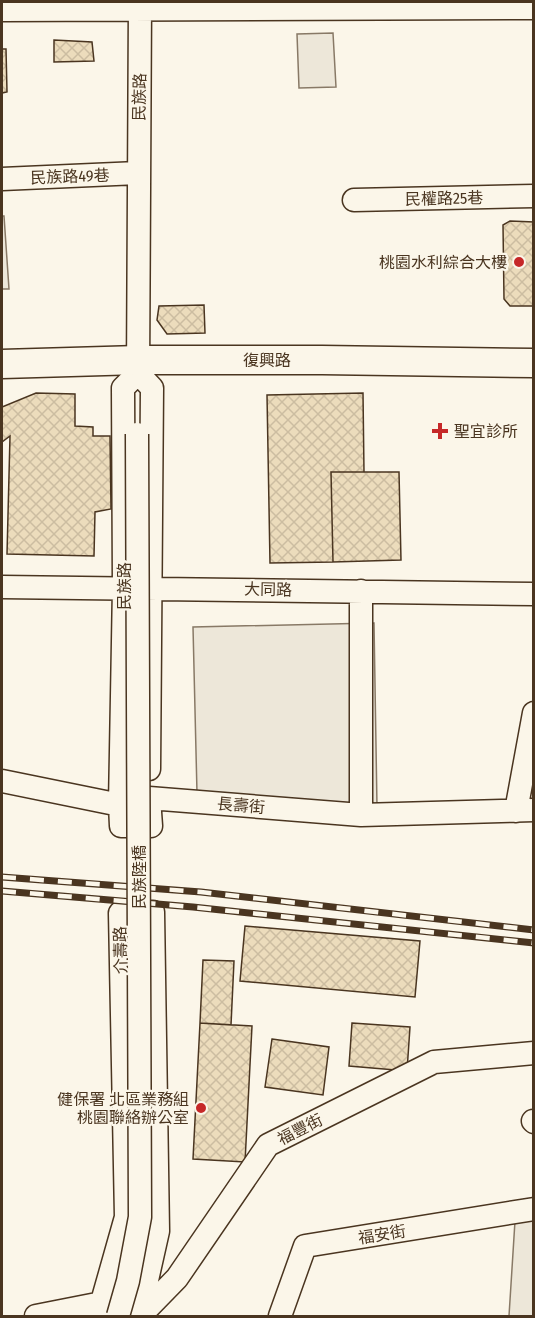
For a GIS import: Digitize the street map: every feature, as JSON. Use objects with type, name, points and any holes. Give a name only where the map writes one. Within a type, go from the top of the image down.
[{"type":"main road","name":"復興路","points":[[2,364],[138,367],[322,360],[534,363]]},
{"type":"street","points":[[2,10],[140,5],[534,8]]},
{"type":"street","name":"民族路","points":[[137,434],[140,5]]},
{"type":"street","name":"民族路49巷","points":[[2,179],[138,173]]},
{"type":"street","name":"民權路25巷","points":[[354,200],[534,196]]},
{"type":"street","name":"民族路","points":[[120,805],[124,587],[123,388],[138,367]]},
{"type":"street","name":"民族路","points":[[138,367],[152,388],[149,798]]},
{"type":"street","name":"民族陸橋","points":[[106,1312],[128,1281],[140,1217],[137,434]]},
{"type":"street","name":"大同路","points":[[2,587],[150,587],[534,594]]},
{"type":"street","points":[[361,591],[362,815]]},
{"type":"street","points":[[525,811],[534,713]]},
{"type":"street","points":[[2,781],[120,805],[121,826],[151,826],[149,798]]},
{"type":"street","name":"長壽街","points":[[149,798],[362,815],[525,811]]},
{"type":"street","name":"介壽路","points":[[106,1312],[126,1217],[120,913],[153,912],[158,1231],[139,1317]]},
{"type":"street","name":"福豐街","points":[[139,1317],[177,1278],[268,1145],[434,1062],[534,1053]]},
{"type":"street","points":[[125,1146],[145,1151],[157,1158]]},
{"type":"street","name":"福安街","points":[[280,1317],[304,1246],[534,1209]]},
{"type":"street","points":[[36,1317],[106,1312],[134,1317]]},
{"type":"shaded area","points":[[333,33],[336,87],[299,88],[297,34]]},
{"type":"shaded area","points":[[2,216],[4,216],[9,289],[2,289]]},
{"type":"shaded area","points":[[374,623],[377,807],[197,793],[193,627]]},
{"type":"shaded area","points":[[533,1218],[533,1316],[509,1316],[515,1221]]},
{"type":"building","points":[[54,40],[92,42],[94,61],[54,62]]},
{"type":"building","points":[[2,49],[6,49],[7,92],[2,93]]},
{"type":"building","name":"桃園水利綜合大樓","points":[[510,221],[534,222],[534,306],[510,306],[504,299],[503,225]]},
{"type":"building","points":[[204,305],[205,333],[167,334],[157,320],[159,306]]},
{"type":"building","points":[[36,393],[75,394],[75,426],[93,427],[93,436],[110,436],[111,509],[95,512],[94,556],[7,554],[10,436],[2,442],[2,407]]},
{"type":"building","points":[[363,393],[364,472],[331,472],[333,562],[270,563],[267,395]]},
{"type":"building","points":[[331,472],[399,472],[401,560],[333,562]]},
{"type":"building","points":[[245,926],[420,941],[415,997],[240,981]]},
{"type":"building","points":[[203,960],[234,961],[231,1025],[200,1023]]},
{"type":"building","points":[[200,1023],[252,1026],[245,1162],[193,1159]]},
{"type":"building","points":[[352,1023],[410,1027],[407,1071],[349,1066]]},
{"type":"building","points":[[272,1039],[329,1047],[323,1095],[265,1087]]},
{"type":"railway","points":[[2,877],[201,892],[534,930]]},
{"type":"railway","points":[[2,891],[193,907],[534,943]]},
{"type":"place","name":"桃園水利綜合大樓","points":[[519,262]]},
{"type":"place","name":"聖宜診所","points":[[440,431]]},
{"type":"place","name":"健保署 北區業務組 桃園聯絡辦公室","points":[[201,1108]]}]
